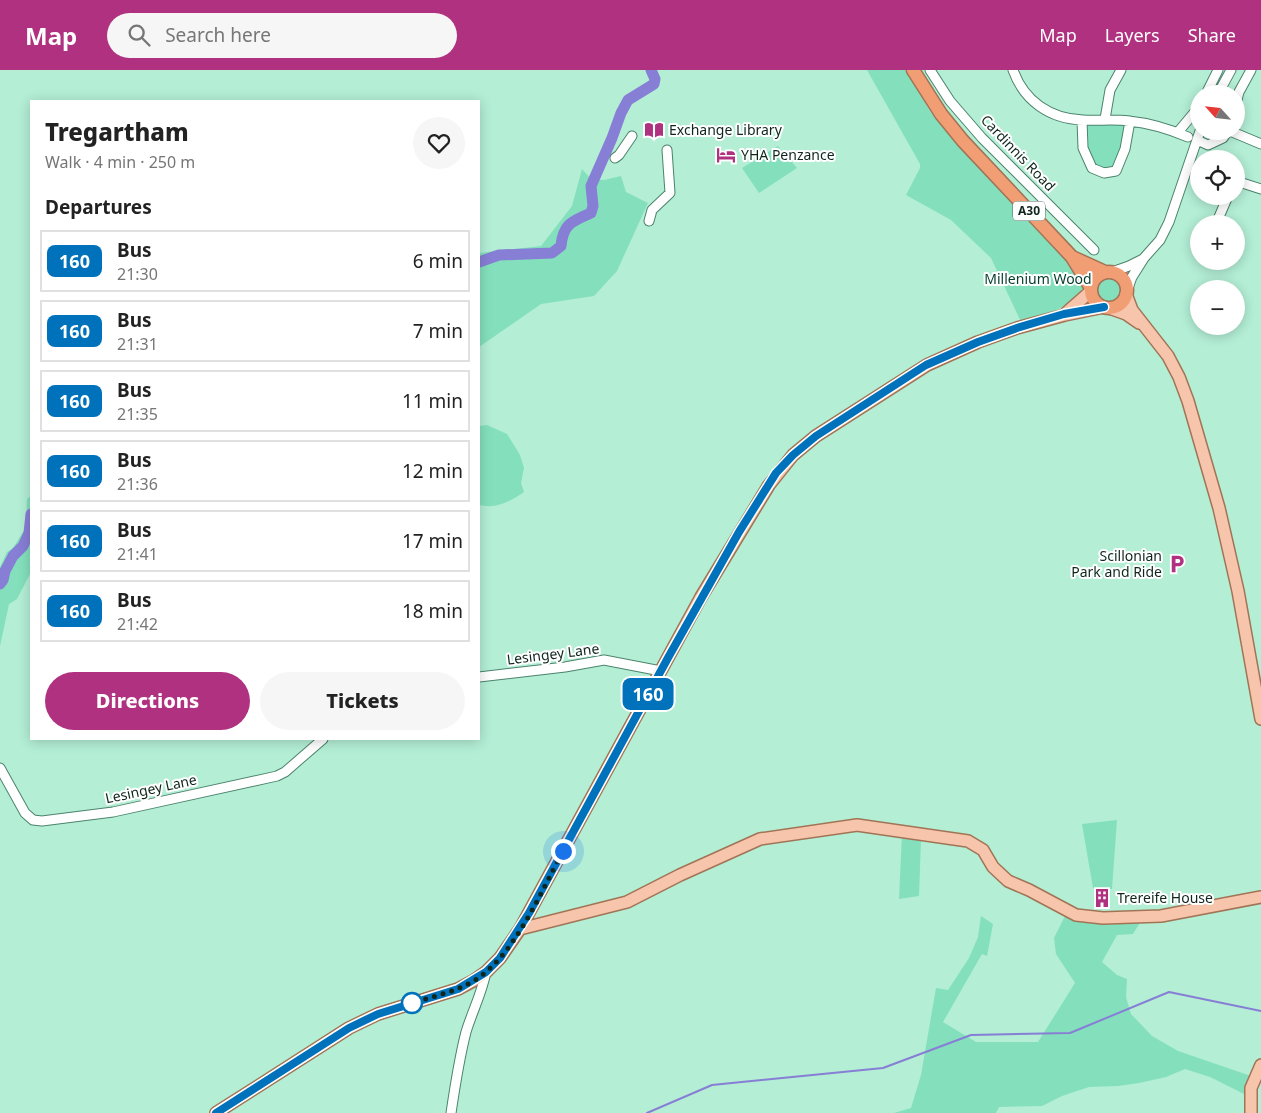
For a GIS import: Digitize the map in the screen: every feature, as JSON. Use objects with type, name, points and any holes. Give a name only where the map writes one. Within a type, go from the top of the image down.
[{"type":"highway","name":"A30","points":[[913,70],[941,114],[963,141],[1072,257],[1091,289]]},
{"type":"highway","name":"A30","points":[[1072,257],[1091,267],[1109,272]]},
{"type":"highway","points":[[1109,272],[1122,278],[1126,283],[1126,293],[1120,304],[1107,307],[1095,301],[1091,289],[1094,279],[1109,272]]},
{"type":"main road","points":[[1064,314],[1091,289]]},
{"type":"main road","points":[[1126,293],[1132,309],[1168,356],[1179,377],[1188,401],[1219,508],[1238,591],[1261,719]]},
{"type":"main road","points":[[216,1113],[349,1028],[378,1014],[458,989],[486,972],[500,958],[520,929],[739,532],[776,473],[793,455],[816,436],[926,365],[978,342],[1064,314],[1107,307],[1126,314],[1143,325]]},
{"type":"main road","points":[[520,929],[627,902],[680,875],[760,839],[857,824],[968,841],[983,850],[993,867],[1008,881],[1030,890],[1076,915],[1103,918],[1161,916],[1261,897]]},
{"type":"main road","points":[[1251,1113],[1251,1088],[1261,1065]]},
{"type":"street","name":"Cardinnis Road","points":[[930,70],[950,101],[982,138],[1094,250]]},
{"type":"street","points":[[1013,70],[1018,83],[1029,99],[1043,110],[1061,117],[1082,120],[1130,121],[1178,132],[1188,137]]},
{"type":"street","points":[[1105,119],[1110,90],[1121,70]]},
{"type":"street","points":[[1210,85],[1218,70]]},
{"type":"street","points":[[1222,85],[1230,70]]},
{"type":"street","points":[[1242,85],[1250,70]]},
{"type":"street","points":[[1178,132],[1190,118]]},
{"type":"street","points":[[1082,120],[1082,148],[1092,168],[1104,173],[1116,171],[1125,149],[1130,121]]},
{"type":"street","points":[[615,158],[632,136]]},
{"type":"street","points":[[1245,138],[1261,144]]},
{"type":"street","points":[[1126,293],[1132,277],[1144,258],[1160,240],[1169,222],[1198,140]]},
{"type":"street","points":[[1203,140],[1208,145],[1219,140]]},
{"type":"street","points":[[649,221],[652,210],[670,193],[667,150]]},
{"type":"street","points":[[1245,184],[1261,190]]},
{"type":"street","points":[[1109,272],[1129,266],[1144,258]]},
{"type":"street","name":"Lesingey Lane","points":[[480,676],[565,667],[604,660],[661,671]]},
{"type":"street","name":"Lesingey Lane","points":[[0,768],[25,813],[33,820],[42,822],[113,812],[277,776],[285,772],[322,740]]},
{"type":"street","points":[[451,1113],[459,1061],[467,1030],[484,985],[486,972]]},
{"type":"green space","name":"Millenium Wood","points":[[867,70],[906,70],[931,113],[1068,260],[1083,288],[1071,301],[1047,314],[1021,322],[991,258],[951,220],[906,195],[920,168],[920,164]]},
{"type":"green space","points":[[1083,124],[1126,124],[1119,156],[1113,166],[1106,169],[1095,166],[1083,144]]},
{"type":"green space","points":[[778,146],[797,168],[759,193],[742,168]]},
{"type":"green space","points":[[582,169],[591,179],[604,180],[621,176],[626,192],[648,203],[617,271],[594,296],[541,304],[480,346],[480,253],[541,246],[572,206]]},
{"type":"green space","points":[[1109,275],[1119,279],[1123,289],[1119,299],[1109,303],[1099,299],[1095,289],[1099,279]]},
{"type":"green space","points":[[487,425],[507,434],[520,455],[524,468],[521,483],[524,492],[508,502],[492,506],[480,505],[480,426]]},
{"type":"green space","points":[[30,497],[30,574],[17,599],[9,604],[0,646],[0,567],[7,552],[13,548],[26,527],[27,499]]},
{"type":"green space","points":[[1117,820],[1112,889],[1093,888],[1082,824]]},
{"type":"green space","points":[[902,834],[921,839],[919,896],[899,899]]},
{"type":"green space","points":[[1067,912],[1141,921],[1133,934],[1117,935],[1102,962],[1117,975],[1127,979],[1126,997],[1131,1014],[1152,1036],[1178,1051],[1251,1076],[1244,1094],[1210,1077],[1185,1069],[1166,1077],[1139,1083],[1089,1087],[1062,1096],[1042,1106],[999,1107],[996,1113],[894,1113],[911,1108],[921,1075],[936,988],[948,990],[969,958],[978,937],[981,916],[993,924],[987,956],[982,954],[943,1022],[976,1042],[1038,1042],[1075,983],[1056,954],[1054,938]]},
{"type":"waterway","points":[[480,262],[499,255],[552,253],[561,246],[566,228],[574,221],[591,213],[593,206],[591,186],[621,113],[628,100],[654,84],[655,79],[651,70]]},
{"type":"waterway","points":[[0,584],[13,556],[23,546],[29,533],[30,524]]},
{"type":"waterway","points":[[647,1113],[712,1085],[883,1068],[971,1035],[1070,1033],[1169,992],[1261,1011]]},
{"type":"bus line","name":"160","points":[[216,1113],[349,1028],[378,1014],[458,989],[474,981],[500,958],[520,929],[547,882],[669,656],[739,532],[776,473],[793,455],[816,436],[926,365],[978,342],[1017,328],[1064,314],[1104,307]]},
{"type":"place","name":"Exchange Library","points":[[654,130]]},
{"type":"place","name":"YHA Penzance","points":[[726,155]]},
{"type":"place","name":"Scillonian Park and Ride","points":[[1177,564]]},
{"type":"place","name":"Trereife House","points":[[1102,898]]},
{"type":"route","points":[[412,1003],[406,1005],[458,989],[474,981],[500,958],[520,929],[563,851]]}]
